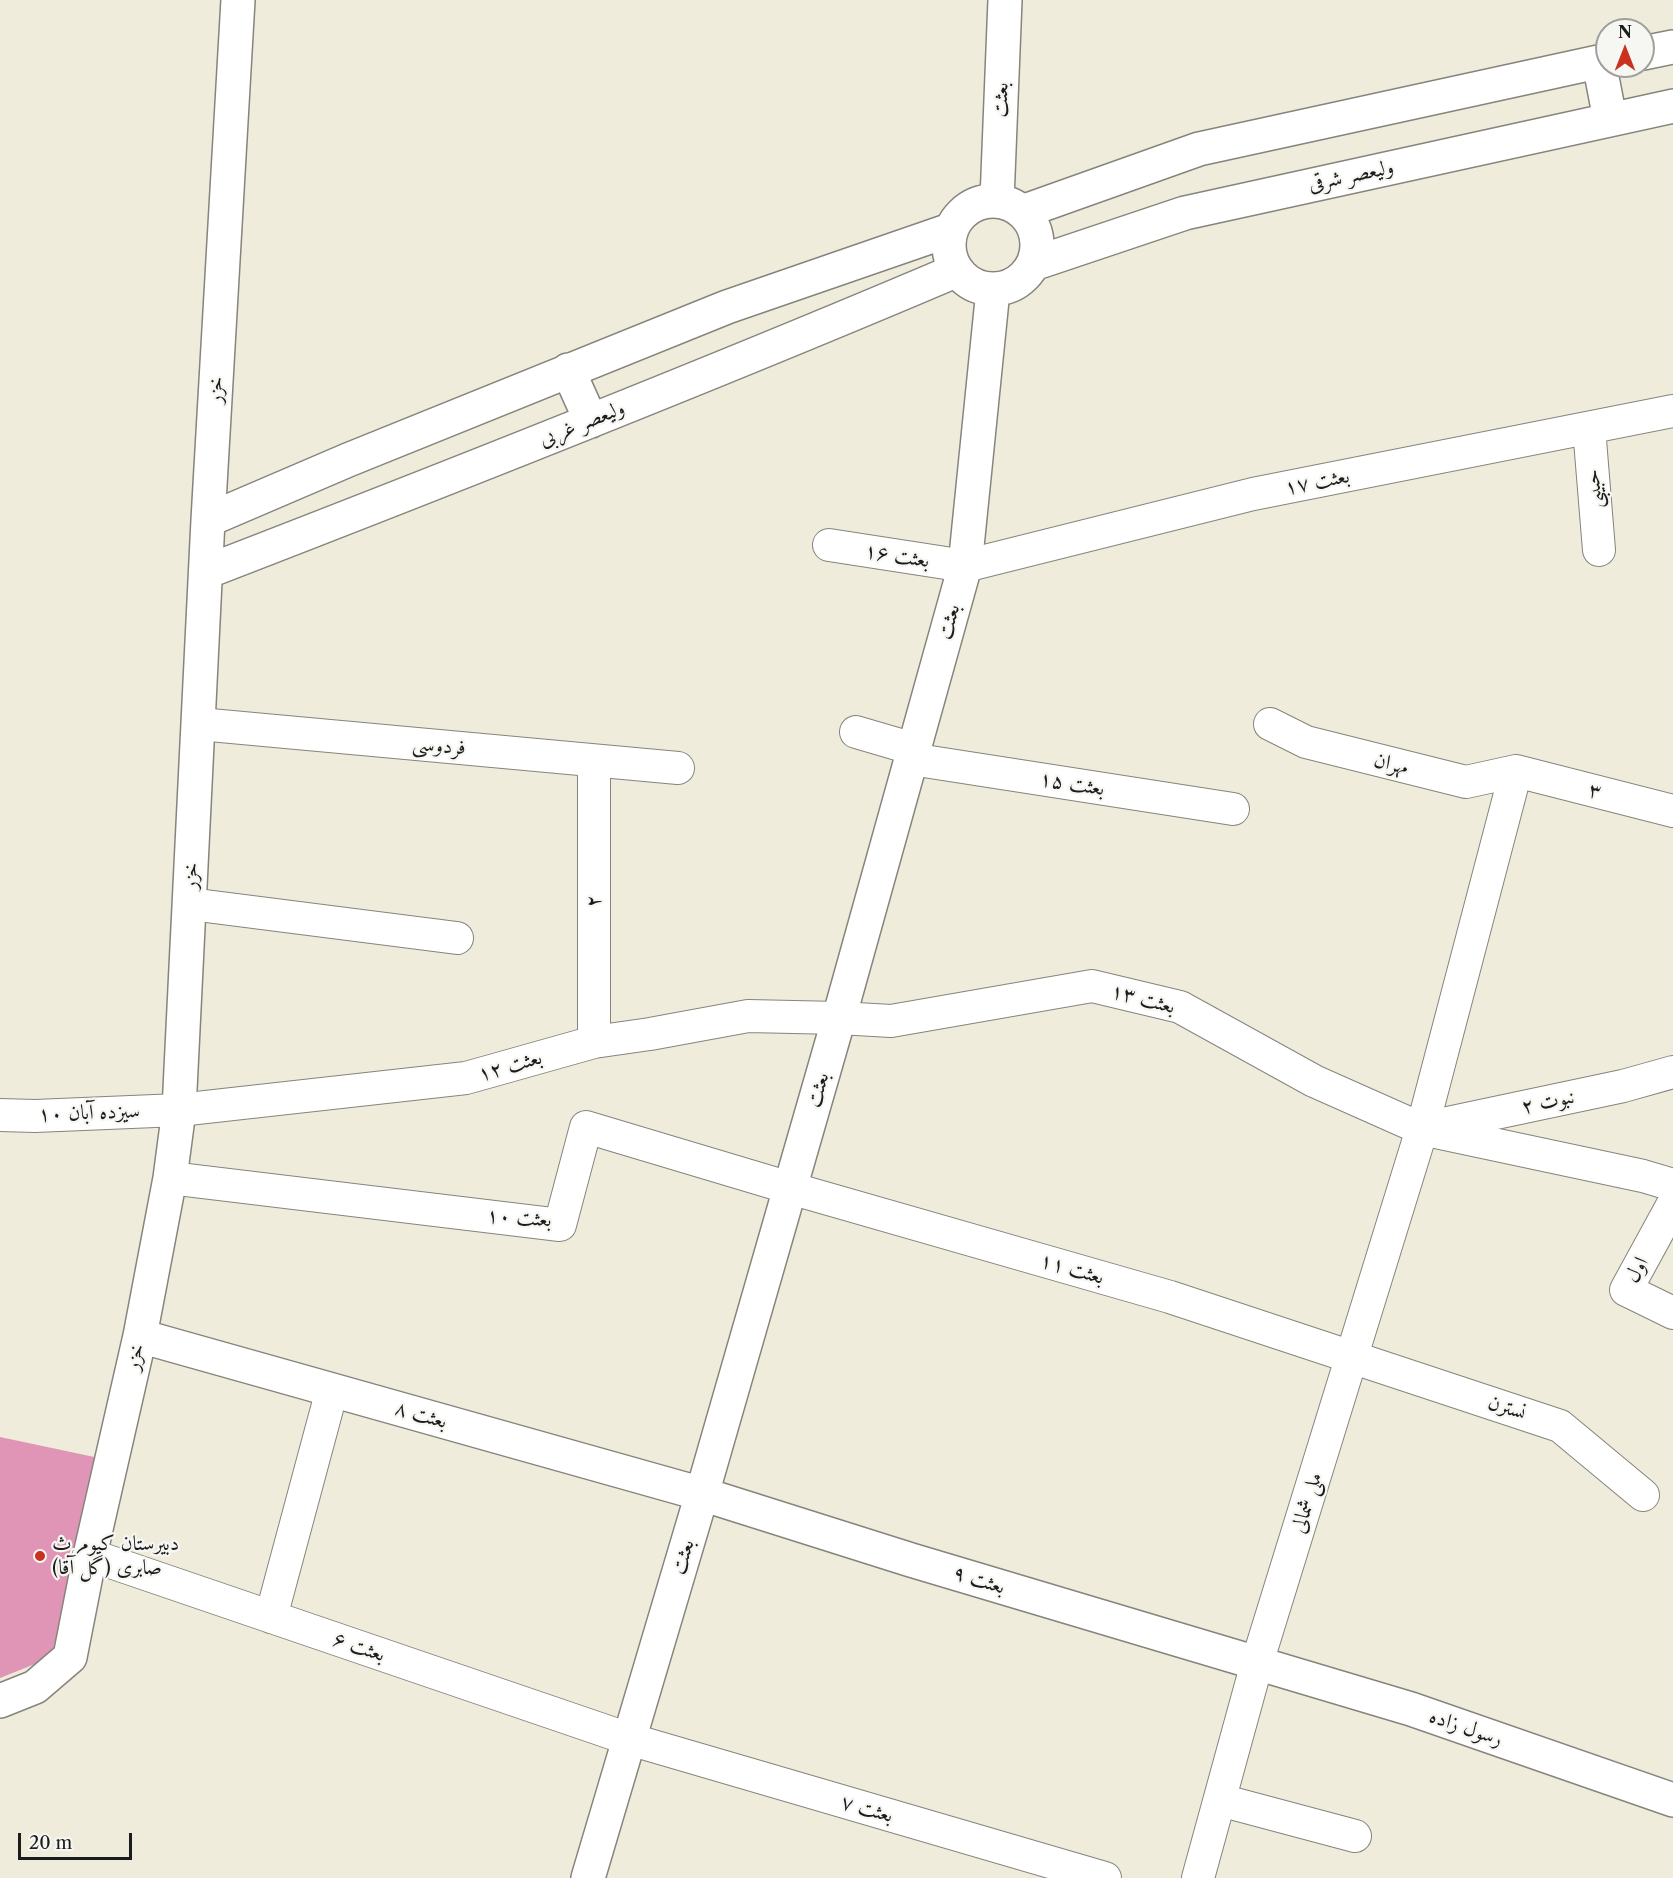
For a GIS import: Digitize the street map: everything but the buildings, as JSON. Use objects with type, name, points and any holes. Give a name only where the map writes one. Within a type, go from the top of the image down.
[{"type":"street","name":"خزر","points":[[0,1701],[35,1687],[70,1657],[90,1555],[140,1336],[170,1178],[179,1110],[208,520],[238,0]]},
{"type":"street","name":"بعثت","points":[[1005,0],[1010,206]]},
{"type":"street","points":[[1655,51],[1673,47]]},
{"type":"street","points":[[1010,206],[1034,227],[1037,246],[1034,264],[1023,278],[1009,287],[993,290],[978,288],[956,271],[948,251],[950,230],[961,213],[978,203],[1010,206],[1199,149],[1595,63]]},
{"type":"street","points":[[1605,78],[1611,119]]},
{"type":"street","name":"ولیعصر شرقی","points":[[1034,264],[1185,213],[1673,106]]},
{"type":"street","points":[[208,520],[568,370],[727,307],[950,230]]},
{"type":"street","name":"ولیعصر غربی","points":[[206,572],[469,470],[956,271]]},
{"type":"street","name":"بعثت","points":[[588,1878],[702,1494],[839,1018],[964,566],[993,290]]},
{"type":"street","points":[[568,370],[591,421]]},
{"type":"street","name":"بعثت ۱۷","points":[[964,566],[1253,494],[1673,411]]},
{"type":"street","name":"حبیبی","points":[[1589,428],[1599,550]]},
{"type":"street","name":"بعثت ۱۶","points":[[829,545],[964,566]]},
{"type":"street","name":"فردوسی","points":[[199,724],[678,768]]},
{"type":"street","name":"مهران","points":[[1270,724],[1306,742],[1466,782],[1516,771]]},
{"type":"street","name":"بعثت ۱۵","points":[[856,732],[912,754],[1233,808]]},
{"type":"street","name":"۲","points":[[594,761],[594,1041]]},
{"type":"street","name":"۳","points":[[1516,771],[1673,811]]},
{"type":"street","name":"ملی شمالی","points":[[1198,1878],[1257,1663],[1422,1129],[1516,771]]},
{"type":"street","points":[[190,904],[457,938]]},
{"type":"street","name":"بعثت ۱۳","points":[[839,1018],[891,1021],[1092,986],[1180,1008],[1314,1081],[1422,1129],[1643,1176],[1673,1185]]},
{"type":"street","name":"بعثت ۱۲","points":[[179,1110],[466,1078],[594,1041],[650,1034],[748,1016],[839,1018]]},
{"type":"street","name":"نبوت ۲","points":[[1422,1129],[1623,1086],[1673,1072]]},
{"type":"street","name":"سیزده آبان ‍۱۰","points":[[0,1115],[35,1116],[179,1110]]},
{"type":"street","name":"بعثت ۱۰","points":[[170,1178],[560,1225],[586,1127],[790,1188]]},
{"type":"street","name":"بعثت ۱۱","points":[[790,1188],[1170,1297],[1351,1358]]},
{"type":"street","name":"اول","points":[[1673,1204],[1626,1290],[1673,1313]]},
{"type":"street","name":"بعثت ۸","points":[[140,1336],[702,1494]]},
{"type":"street","name":"نسترن","points":[[1351,1358],[1560,1426],[1643,1495]]},
{"type":"street","points":[[271,1617],[332,1390]]},
{"type":"street","name":"بعثت ۹","points":[[702,1494],[922,1564],[1257,1663]]},
{"type":"street","name":"بعثت ۶","points":[[90,1555],[629,1739]]},
{"type":"street","name":"رسول زاده","points":[[1257,1663],[1411,1709],[1673,1800]]},
{"type":"street","name":"بعثت ۷","points":[[629,1739],[1105,1878]]},
{"type":"street","points":[[1220,1800],[1355,1836]]},
{"type":"place","name":"دبیرستان کیومرث صابری (گل آقا)","points":[[40,1556]]}]
